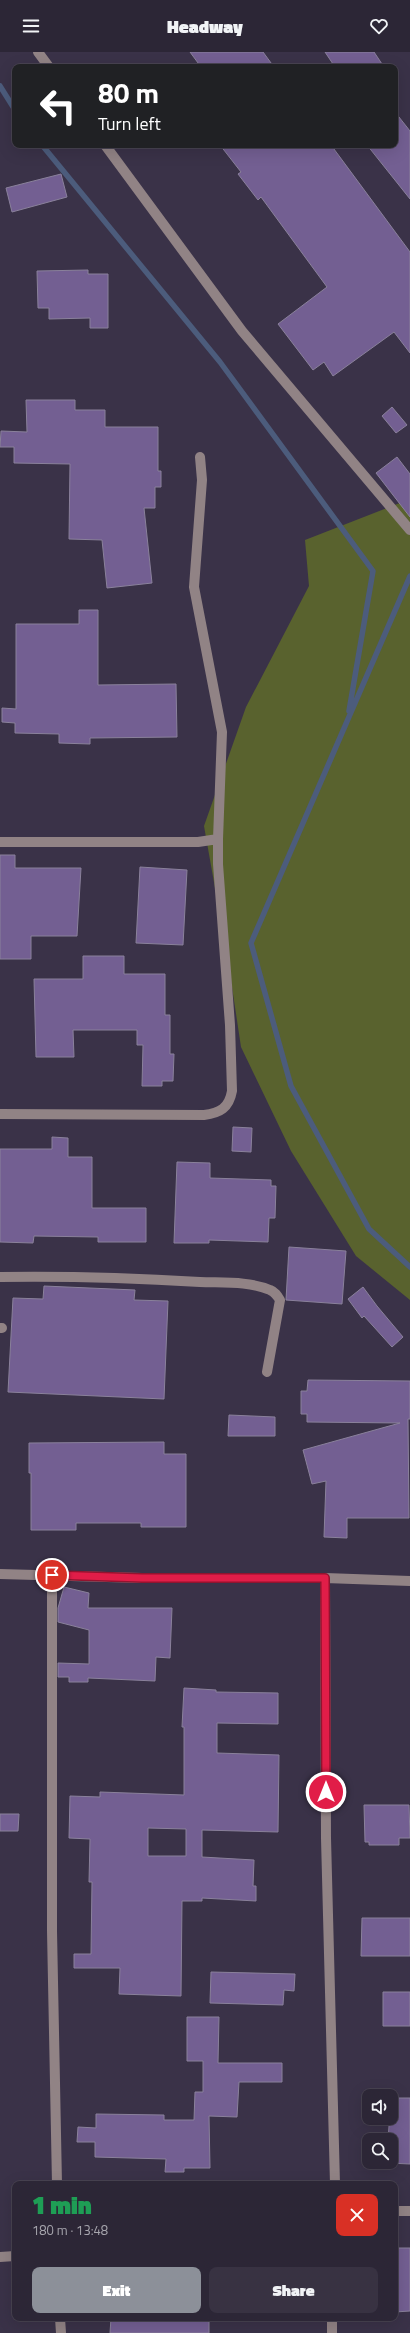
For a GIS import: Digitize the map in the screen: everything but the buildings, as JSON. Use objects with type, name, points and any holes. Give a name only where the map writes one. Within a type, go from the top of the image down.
[{"type":"street","points":[[38,52],[47,64]]},
{"type":"street","points":[[107,148],[242,330],[410,530]]},
{"type":"street","points":[[0,1114],[204,1115],[219,1113],[231,1100],[230,1025],[218,864],[222,732],[194,587],[202,480],[200,458]]},
{"type":"street","points":[[0,842],[198,842],[218,839]]},
{"type":"street","points":[[0,1277],[78,1276],[158,1279],[247,1285],[269,1289],[276,1293],[280,1300],[267,1372]]},
{"type":"street","points":[[0,1574],[142,1578],[325,1578],[410,1580]]},
{"type":"street","points":[[52,1575],[52,1924],[57,2181]]},
{"type":"street","points":[[325,1578],[326,1838],[335,2181]]},
{"type":"street","points":[[398,2211],[410,2211]]},
{"type":"street","points":[[0,2257],[12,2256]]},
{"type":"street","points":[[60,2321],[61,2333]]},
{"type":"street","points":[[332,2321],[332,2333]]},
{"type":"green space","points":[[410,499],[410,1300],[356,1256],[291,1151],[241,1047],[229,967],[204,826],[246,707],[309,586],[305,540]]},
{"type":"waterway","points":[[0,86],[12,105]]},
{"type":"waterway","points":[[44,148],[220,362],[373,571],[349,711]]},
{"type":"waterway","points":[[410,576],[251,943],[291,1086],[369,1229],[410,1267]]},
{"type":"route","points":[[52,1575],[142,1578],[325,1578],[326,1792]]}]
